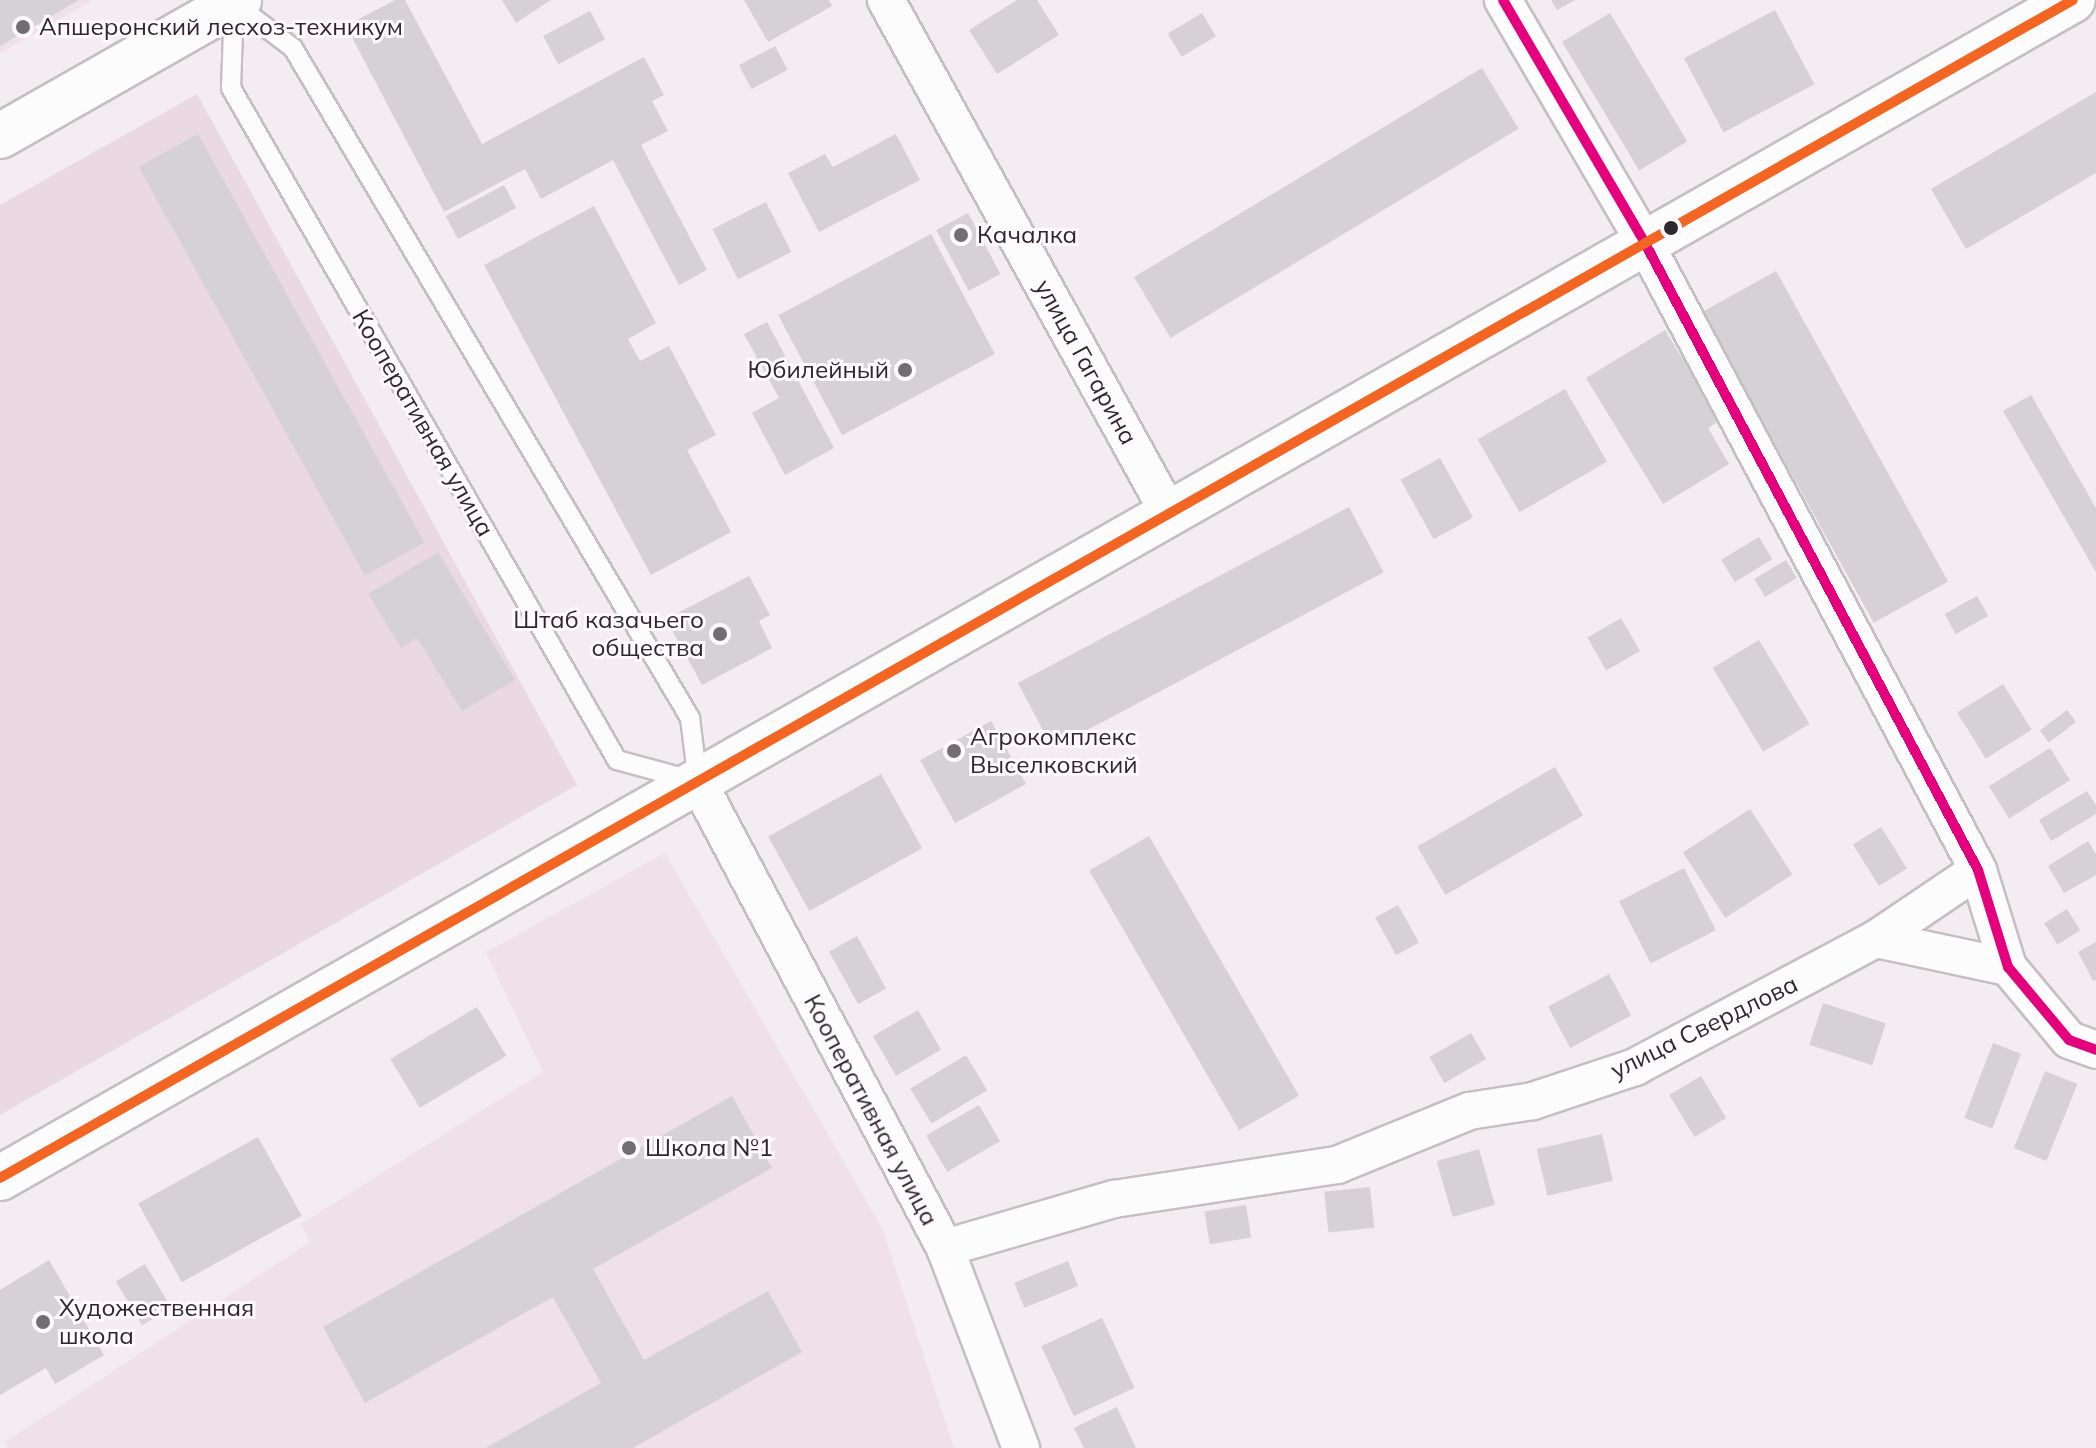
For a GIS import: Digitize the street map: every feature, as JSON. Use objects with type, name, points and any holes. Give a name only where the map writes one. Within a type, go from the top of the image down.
[{"type":"main road","points":[[0,1178],[2073,0]]},
{"type":"main road","points":[[0,136],[236,1]]},
{"type":"street","name":"улица Гагарина","points":[[886,0],[1170,515]]},
{"type":"street","points":[[1503,0],[1646,245],[1978,870],[2008,967]]},
{"type":"street","name":"Кооперативная улица","points":[[698,782],[945,1248],[1021,1448]]},
{"type":"street","name":"улица Свердлова","points":[[945,1248],[1114,1199],[1337,1165],[1469,1111],[1533,1101],[1635,1067],[1876,939],[1978,870]]},
{"type":"street","points":[[1876,939],[2008,967],[2087,1038]]},
{"type":"lane","name":"Кооперативная улица","points":[[236,1],[293,48],[690,718],[698,782],[617,760],[231,88],[236,1]]},
{"type":"shaded area","name":"Апшеронский лесхоз-техникум","points":[[0,0],[93,0],[0,53]]},
{"type":"shaded area","points":[[197,94],[577,785],[0,1115],[0,205]]},
{"type":"shaded area","name":"Школа №1","points":[[665,853],[882,1228],[954,1448],[8,1448],[5,1442],[310,1242],[301,1224],[543,1072],[486,952]]},
{"type":"building","name":"Апшеронский лесхоз-техникум","points":[[0,0],[79,0],[0,46]]},
{"type":"building","points":[[395,0],[405,0],[482,144],[644,57],[664,95],[652,101],[668,131],[641,145],[707,270],[679,285],[613,160],[541,199],[525,169],[444,212],[346,26]]},
{"type":"building","points":[[502,0],[551,0],[516,23]]},
{"type":"building","points":[[744,0],[829,0],[832,6],[768,42]]},
{"type":"building","points":[[1017,0],[1037,0],[1059,35],[997,74],[969,30]]},
{"type":"building","points":[[1551,0],[1575,0],[1557,10]]},
{"type":"building","points":[[1775,10],[1814,84],[1723,133],[1684,58]]},
{"type":"building","points":[[590,11],[605,39],[558,64],[543,36]]},
{"type":"building","points":[[1202,13],[1216,36],[1182,57],[1168,34]]},
{"type":"building","points":[[1610,13],[1687,142],[1639,170],[1562,42]]},
{"type":"building","points":[[775,46],[788,70],[751,89],[739,65]]},
{"type":"building","points":[[1482,68],[1519,129],[1171,338],[1134,277]]},
{"type":"building","points":[[2096,92],[2096,173],[1966,249],[1931,189]]},
{"type":"building","points":[[198,134],[424,542],[365,575],[139,167]]},
{"type":"building","points":[[896,134],[920,180],[819,232],[788,173],[825,154],[833,167]]},
{"type":"building","points":[[504,185],[516,208],[458,239],[446,216]]},
{"type":"building","points":[[766,202],[791,252],[738,279],[713,229]]},
{"type":"building","points":[[594,206],[656,323],[628,339],[640,361],[669,346],[716,435],[687,450],[731,532],[651,575],[484,265]]},
{"type":"building","points":[[968,213],[1000,274],[969,291],[936,230]]},
{"type":"building","points":[[931,234],[995,354],[842,435],[778,315]]},
{"type":"building","points":[[1776,271],[1948,581],[1874,623],[1702,312]]},
{"type":"building","points":[[767,322],[834,448],[785,475],[752,413],[779,398],[744,334]]},
{"type":"building","points":[[1665,330],[1720,420],[1708,428],[1729,464],[1663,504],[1586,378]]},
{"type":"building","points":[[1565,389],[1607,462],[1520,512],[1478,440]]},
{"type":"building","points":[[2031,395],[2096,508],[2096,572],[2003,411]]},
{"type":"building","points":[[1440,458],[1473,517],[1434,539],[1401,480]]},
{"type":"building","points":[[1349,507],[1384,572],[1053,748],[1018,683]]},
{"type":"building","points":[[1759,537],[1772,559],[1735,582],[1721,560]]},
{"type":"building","points":[[438,552],[515,680],[462,711],[417,638],[401,648],[368,594]]},
{"type":"building","points":[[1786,560],[1797,578],[1765,597],[1754,579]]},
{"type":"building","name":"Штаб казачьего общества","points":[[749,576],[770,615],[759,621],[772,648],[702,685],[666,619]]},
{"type":"building","points":[[1977,596],[1988,616],[1956,634],[1945,614]]},
{"type":"building","points":[[1621,618],[1640,651],[1606,670],[1587,638]]},
{"type":"building","points":[[1759,640],[1809,724],[1763,752],[1713,668]]},
{"type":"building","points":[[2003,684],[2032,730],[1986,758],[1957,713]]},
{"type":"building","points":[[2067,710],[2076,722],[2049,742],[2040,730]]},
{"type":"building","points":[[991,721],[1026,784],[955,823],[920,760]]},
{"type":"building","points":[[2050,748],[2070,780],[2009,818],[1989,786]]},
{"type":"building","points":[[1555,767],[1583,815],[1445,895],[1417,846]]},
{"type":"building","points":[[881,774],[922,848],[809,911],[768,837]]},
{"type":"building","points":[[2087,791],[2096,805],[2096,814],[2051,841],[2039,820]]},
{"type":"building","points":[[1750,809],[1792,874],[1725,918],[1683,853]]},
{"type":"building","points":[[1881,827],[1907,869],[1879,886],[1853,844]]},
{"type":"building","points":[[1149,836],[1299,1096],[1239,1130],[1089,871]]},
{"type":"building","points":[[2088,841],[2096,854],[2096,875],[2064,893],[2048,866]]},
{"type":"building","points":[[1684,868],[1716,930],[1651,964],[1619,901]]},
{"type":"building","points":[[1398,905],[1419,943],[1396,955],[1375,918]]},
{"type":"building","points":[[2067,909],[2080,930],[2057,945],[2044,923]]},
{"type":"building","points":[[857,936],[886,988],[858,1004],[829,952]]},
{"type":"building","points":[[2096,942],[2096,980],[2093,981],[2078,952]]},
{"type":"building","points":[[1609,974],[1631,1015],[1570,1048],[1548,1006]]},
{"type":"building","points":[[1823,1003],[1886,1023],[1872,1065],[1809,1045]]},
{"type":"building","points":[[477,1007],[506,1056],[420,1108],[390,1059]]},
{"type":"building","points":[[918,1010],[941,1050],[896,1076],[873,1036]]},
{"type":"building","points":[[1471,1033],[1486,1059],[1444,1083],[1429,1057]]},
{"type":"building","points":[[1993,1043],[2021,1054],[1992,1128],[1964,1118]]},
{"type":"building","points":[[966,1055],[987,1090],[931,1124],[910,1088]]},
{"type":"building","points":[[2045,1071],[2077,1084],[2046,1161],[2014,1148]]},
{"type":"building","points":[[1701,1076],[1726,1118],[1695,1137],[1669,1095]]},
{"type":"building","points":[[732,1096],[772,1168],[593,1269],[644,1360],[768,1291],[802,1352],[633,1448],[486,1448],[601,1383],[553,1297],[365,1403],[323,1327]]},
{"type":"building","points":[[979,1105],[1000,1141],[947,1172],[926,1136]]},
{"type":"building","points":[[1602,1134],[1613,1181],[1548,1196],[1537,1149]]},
{"type":"building","points":[[258,1137],[302,1216],[182,1282],[138,1203]]},
{"type":"building","points":[[1479,1149],[1495,1205],[1453,1217],[1437,1161]]},
{"type":"building","points":[[1370,1187],[1374,1228],[1329,1233],[1324,1192]]},
{"type":"building","points":[[1246,1205],[1251,1238],[1210,1244],[1205,1212]]},
{"type":"building","name":"Художественная школа","points":[[49,1260],[104,1355],[55,1384],[46,1368],[0,1395],[0,1290]]},
{"type":"building","points":[[1068,1261],[1078,1286],[1024,1308],[1014,1283]]},
{"type":"building","points":[[145,1264],[171,1308],[142,1325],[116,1282]]},
{"type":"building","points":[[1102,1318],[1135,1388],[1074,1416],[1041,1346]]},
{"type":"building","points":[[1117,1407],[1136,1448],[1084,1448],[1074,1428]]},
{"type":"transit line","points":[[1503,0],[1646,245],[1978,870],[2008,967],[2069,1040],[2096,1050]]},
{"type":"transit line","points":[[0,1178],[2073,0]]},
{"type":"place","name":"Апшеронский лесхоз-техникум","points":[[23,27]]},
{"type":"place","name":"Качалка","points":[[961,235]]},
{"type":"place","name":"Юбилейный","points":[[905,370]]},
{"type":"place","name":"Штаб казачьего общества","points":[[720,634]]},
{"type":"place","name":"Агрокомплекс Выселковский","points":[[954,751]]},
{"type":"place","name":"Школа №1","points":[[629,1148]]},
{"type":"place","name":"Художественная школа","points":[[43,1322]]}]
